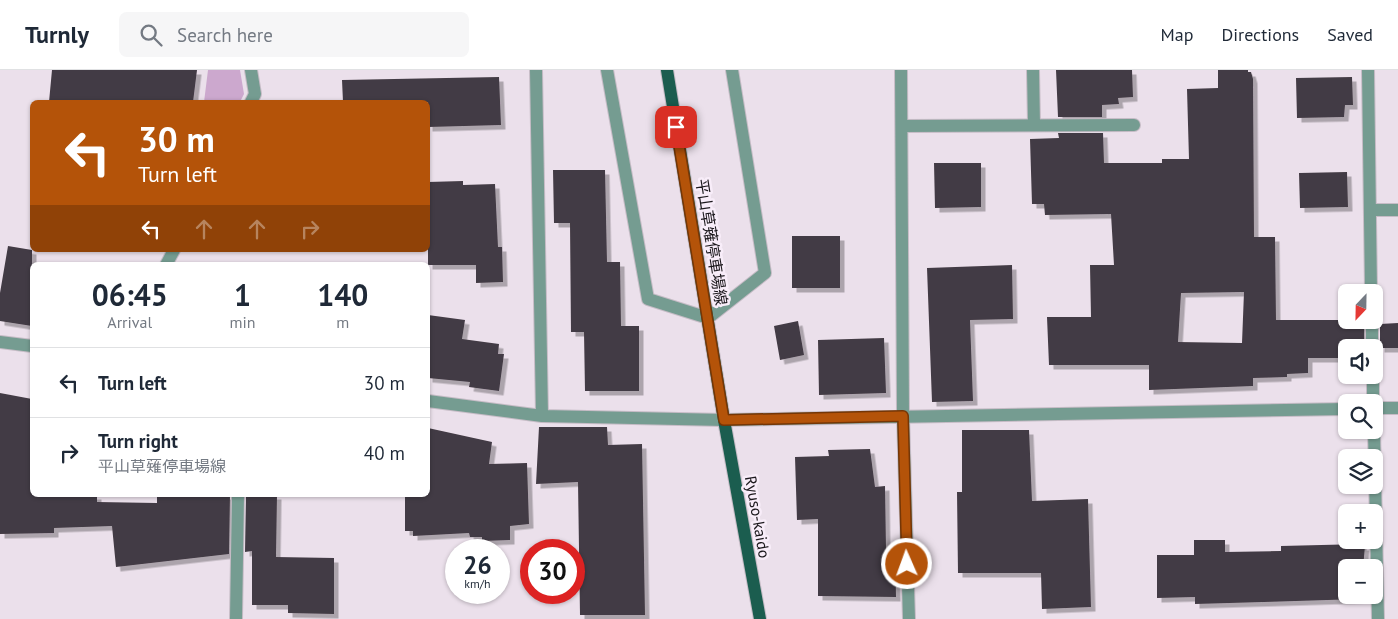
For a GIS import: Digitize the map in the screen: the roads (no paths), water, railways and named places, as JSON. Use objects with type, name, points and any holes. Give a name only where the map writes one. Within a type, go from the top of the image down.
[{"type":"main road","name":"平山草薙停車場線","points":[[667,70],[724,420]]},
{"type":"main road","name":"Ryuso-kaido","points":[[724,420],[760,619]]},
{"type":"street","points":[[251,70],[255,94],[252,100]]},
{"type":"street","points":[[536,70],[542,416]]},
{"type":"street","points":[[607,70],[648,299],[708,318],[765,273],[732,70]]},
{"type":"street","points":[[902,70],[903,416],[909,619]]},
{"type":"street","points":[[1033,70],[1034,126]]},
{"type":"street","points":[[1368,70],[1372,284]]},
{"type":"street","points":[[902,126],[1134,125]]},
{"type":"street","points":[[1370,210],[1398,210]]},
{"type":"street","points":[[0,342],[30,346]]},
{"type":"street","points":[[430,400],[542,416],[724,420],[1338,408]]},
{"type":"street","points":[[1383,408],[1398,408]]},
{"type":"street","points":[[1374,439],[1378,619]]},
{"type":"street","points":[[236,619],[238,497]]}]
